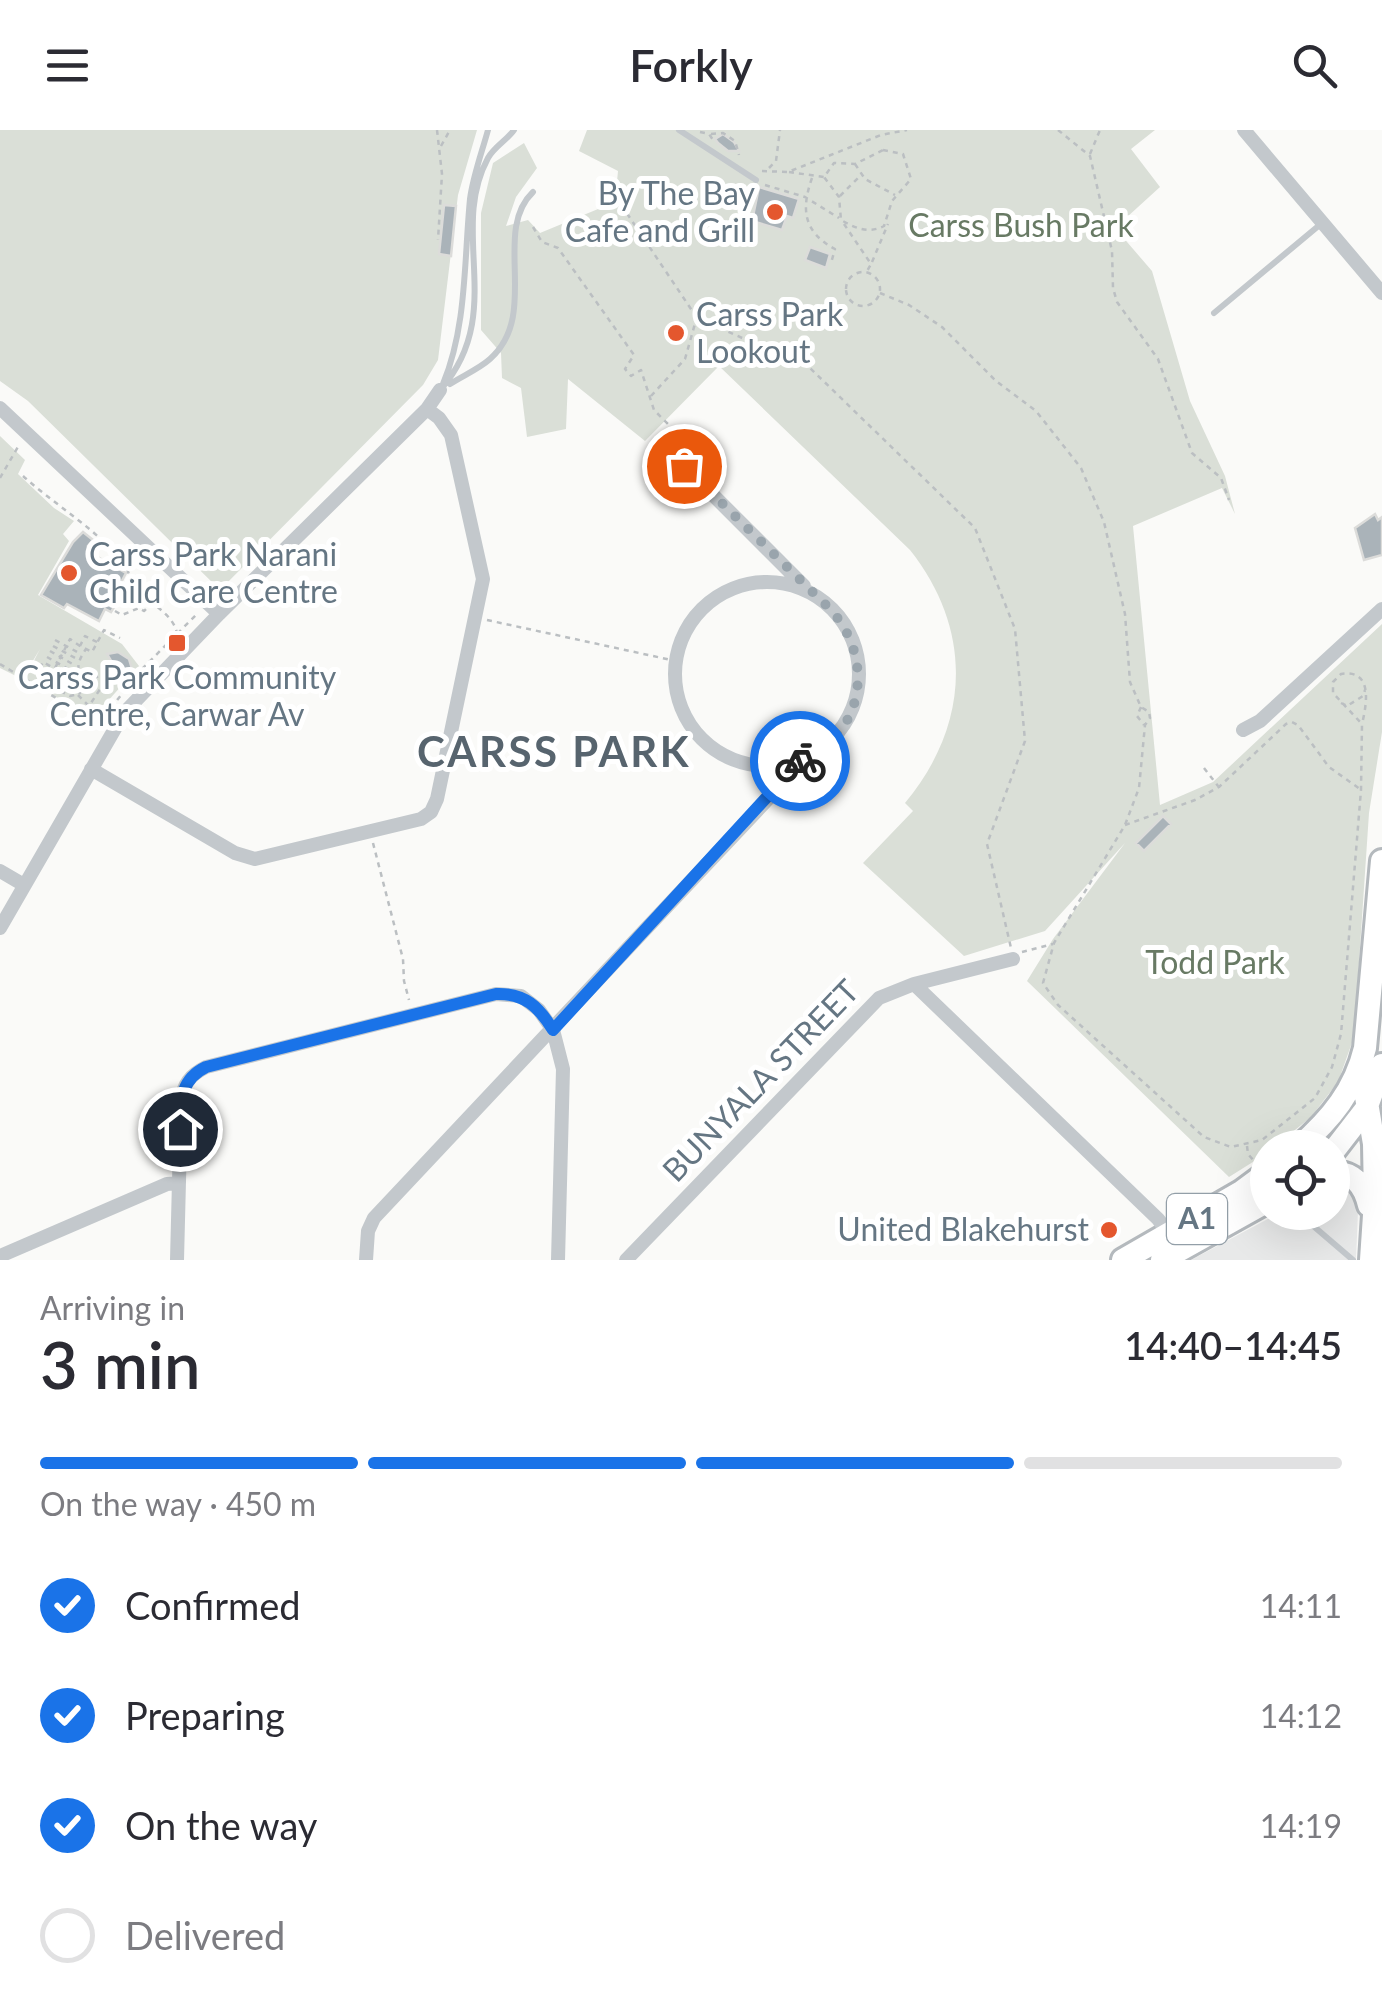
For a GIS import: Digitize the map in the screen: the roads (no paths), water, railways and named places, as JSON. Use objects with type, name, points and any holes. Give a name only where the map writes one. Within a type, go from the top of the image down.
[{"type":"highway","points":[[1371,1260],[1374,1109],[1371,1066],[1365,1048],[1382,860]]},
{"type":"highway","points":[[1316,1130],[1340,1107],[1371,1066]]},
{"type":"highway","points":[[1340,1107],[1374,1109]]},
{"type":"highway","points":[[1350,1134],[1374,1109]]},
{"type":"highway","points":[[1350,1176],[1364,1188],[1373,1223]]},
{"type":"highway","name":"A1","points":[[1123,1260],[1241,1192],[1250,1182]]},
{"type":"highway","name":"A1","points":[[1162,1260],[1250,1211]]},
{"type":"street","points":[[1244,130],[1382,293]]},
{"type":"street","points":[[0,928],[124,713],[427,409],[440,390]]},
{"type":"street","points":[[0,408],[219,614]]},
{"type":"street","points":[[91,769],[250,858],[370,832],[420,819],[431,812],[484,578],[451,435],[427,409]]},
{"type":"street","points":[[366,1260],[368,1231],[374,1218],[800,761],[824,747],[852,710],[858,678],[856,651],[850,636],[831,610],[684,466]]},
{"type":"street","points":[[800,761],[775,766],[747,764],[710,747],[684,714],[676,689],[676,661],[693,620],[725,593],[762,581],[808,590]]},
{"type":"street","points":[[1243,730],[1260,721],[1382,609]]},
{"type":"street","points":[[0,871],[24,885]]},
{"type":"street","name":"BUNYALA STREET","points":[[626,1260],[879,998],[914,984],[1013,957]]},
{"type":"street","points":[[914,984],[1158,1219],[1170,1235]]},
{"type":"street","points":[[178,1260],[182,1094],[186,1082],[198,1071],[412,1013],[509,994],[521,996],[539,1010],[553,1030],[563,1069],[558,1260]]},
{"type":"street","points":[[0,1256],[168,1184],[179,1183]]},
{"type":"lane","points":[[440,390],[454,356],[470,195],[487,130],[501,139],[514,132]]},
{"type":"lane","points":[[679,130],[756,180]]},
{"type":"lane","points":[[440,390],[459,368],[474,327],[478,186],[487,160],[514,132]]},
{"type":"lane","points":[[440,390],[491,358],[513,322],[515,238],[522,202],[533,192]]},
{"type":"lane","points":[[1214,314],[1322,222]]},
{"type":"lane","points":[[1318,1230],[1352,1260]]},
{"type":"place","name":"By The Bay Cafe and Grill","points":[[775,212]]},
{"type":"place","name":"Carss Park Lookout","points":[[676,333]]},
{"type":"place","name":"Carss Park Narani Child Care Centre","points":[[69,573]]},
{"type":"place","name":"Carss Park Community Centre, Carwar Av","points":[[177,643]]},
{"type":"place","name":"United Blakehurst","points":[[1109,1230]]},
{"type":"district","name":"CARSS PARK","points":[[554,752]]},
{"type":"park label","name":"Carss Bush Park","points":[[1021,226]]},
{"type":"park label","name":"Todd Park","points":[[1215,963]]}]
